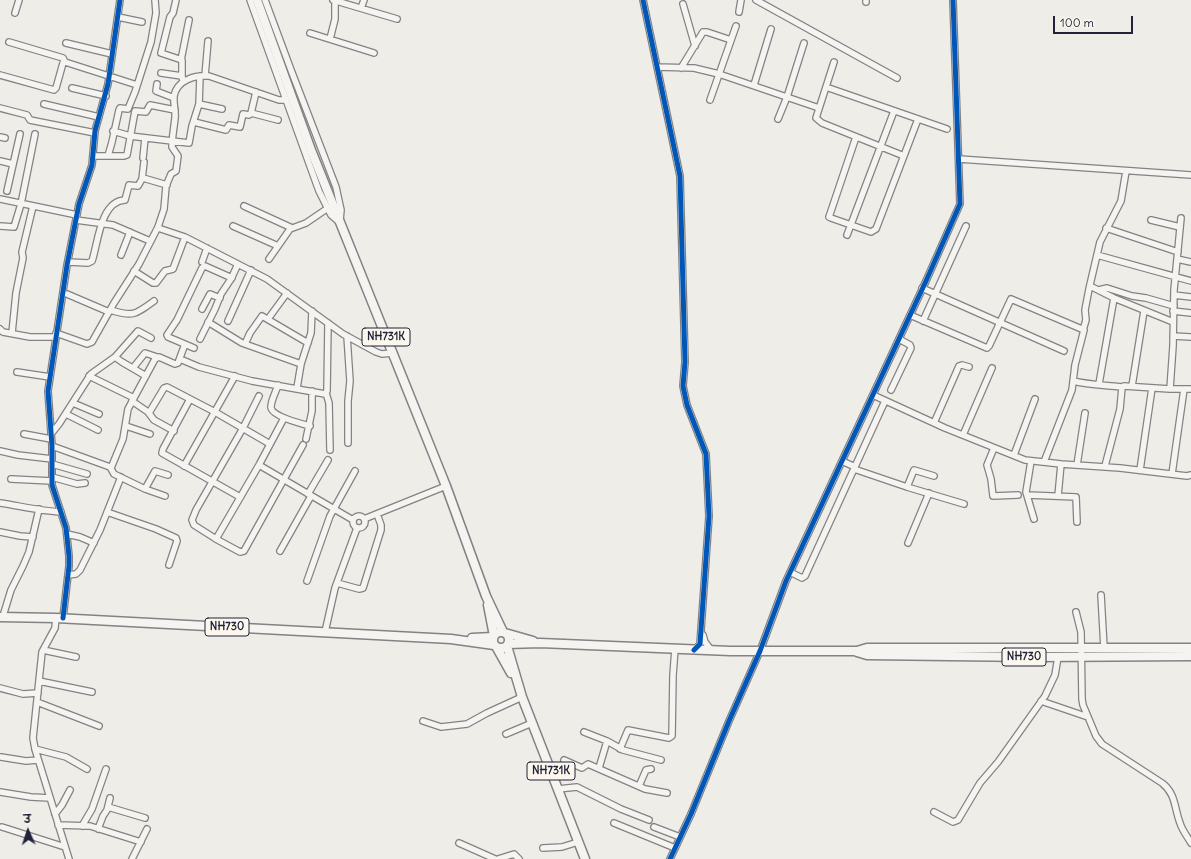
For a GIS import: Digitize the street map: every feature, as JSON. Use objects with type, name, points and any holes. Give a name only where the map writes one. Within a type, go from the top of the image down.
[{"type":"highway","name":"NH731K","points":[[257,0],[339,222],[446,486],[486,596],[504,633]]},
{"type":"highway","name":"NH731K","points":[[486,596],[494,641],[517,684]]},
{"type":"highway","name":"NH730","points":[[2,616],[494,641]]},
{"type":"highway","points":[[477,637],[485,631],[490,619]]},
{"type":"highway","name":"NH730","points":[[494,641],[499,632],[540,643]]},
{"type":"highway","points":[[504,633],[509,638],[507,645]]},
{"type":"highway","name":"NH730","points":[[451,639],[477,637],[494,641],[500,649],[507,645],[540,643],[694,650],[857,651],[867,648],[1081,652],[1191,656]]},
{"type":"highway","name":"NH731K","points":[[507,645],[517,684],[585,859]]},
{"type":"highway","name":"NH730","points":[[857,651],[867,655],[1058,657],[1104,648],[1191,648]]},
{"type":"street","points":[[15,13],[19,0]]},
{"type":"street","points":[[69,859],[38,760],[33,738],[43,650],[59,618],[68,575],[69,556],[67,534],[53,488],[52,446],[48,396],[68,262],[82,194],[93,156],[95,133],[106,96],[120,0]]},
{"type":"street","points":[[108,156],[119,110],[120,108],[128,109],[151,42],[156,13],[154,0]]},
{"type":"street","points":[[176,0],[173,13],[169,19],[161,53],[181,60]]},
{"type":"street","points":[[250,0],[319,191],[331,215],[339,222]]},
{"type":"street","points":[[266,0],[290,70],[336,188],[341,210],[339,222]]},
{"type":"street","points":[[330,39],[336,19],[334,0],[342,1],[397,19]]},
{"type":"street","points":[[361,8],[364,0]]},
{"type":"street","points":[[643,0],[680,176],[685,362],[683,386],[687,405],[706,454],[709,516],[702,602],[702,631],[700,644],[694,650]]},
{"type":"street","points":[[739,12],[741,0]]},
{"type":"street","points":[[756,0],[897,78]]},
{"type":"street","points":[[670,859],[691,814],[729,720],[760,651],[790,572],[899,339],[960,204],[953,0]]},
{"type":"street","points":[[683,4],[695,46]]},
{"type":"street","points":[[118,17],[142,22]]},
{"type":"street","points":[[0,329],[3,332],[34,337],[56,335],[91,344],[109,311],[134,272],[158,228],[164,209],[170,174],[176,171],[178,157],[172,148],[175,110],[174,98],[177,86],[183,78],[183,62],[181,60],[189,20]]},
{"type":"street","points":[[710,100],[736,26]]},
{"type":"street","points":[[754,85],[772,29]]},
{"type":"street","points":[[681,68],[705,32],[731,40]]},
{"type":"street","points":[[310,33],[374,53]]},
{"type":"street","points":[[113,131],[130,136],[189,143],[199,104],[208,41]]},
{"type":"street","points":[[9,42],[63,58],[64,62],[137,85]]},
{"type":"street","points":[[66,43],[112,54]]},
{"type":"street","points":[[778,119],[787,97],[804,43]]},
{"type":"street","points":[[0,75],[54,90],[56,88],[64,62]]},
{"type":"street","points":[[834,62],[816,118],[818,121],[904,156]]},
{"type":"street","points":[[657,67],[700,69],[754,85],[819,108]]},
{"type":"street","points":[[161,73],[183,78],[203,76],[215,77],[279,100],[286,100]]},
{"type":"street","points":[[157,84],[156,91],[174,98]]},
{"type":"street","points":[[826,87],[947,129]]},
{"type":"street","points":[[72,88],[106,96]]},
{"type":"street","points":[[252,113],[251,111],[256,92]]},
{"type":"street","points":[[44,104],[99,117]]},
{"type":"street","points":[[199,104],[222,109]]},
{"type":"street","points":[[93,156],[127,155],[135,111],[146,112],[150,106],[175,110]]},
{"type":"street","points":[[0,108],[28,115],[30,120],[95,133]]},
{"type":"street","points":[[847,235],[894,111]]},
{"type":"street","points":[[194,122],[226,130],[229,125],[240,127],[243,114],[249,115],[252,113],[278,120]]},
{"type":"street","points":[[856,137],[829,214],[831,218],[871,232],[876,229],[918,119]]},
{"type":"street","points":[[7,191],[20,134]]},
{"type":"street","points":[[0,226],[14,227],[21,204],[35,134]]},
{"type":"street","points":[[68,262],[88,263],[92,261],[102,223],[108,210],[118,201],[126,199],[129,185],[138,186],[142,179],[146,138]]},
{"type":"street","points":[[959,159],[1191,175]]},
{"type":"street","points":[[0,161],[13,164]]},
{"type":"street","points":[[1044,462],[1072,390],[1075,365],[1086,320],[1085,310],[1100,242],[1120,201],[1126,171]]},
{"type":"street","points":[[142,179],[143,178],[167,185]]},
{"type":"street","points":[[0,199],[113,225],[150,241]]},
{"type":"street","points":[[12,333],[16,293],[23,258],[22,252],[33,206]]},
{"type":"street","points":[[244,206],[292,228]]},
{"type":"street","points":[[269,259],[292,228],[306,223],[328,208]]},
{"type":"street","points":[[1170,389],[1175,277],[1181,218]]},
{"type":"street","points":[[1150,220],[1180,227]]},
{"type":"street","points":[[234,226],[278,246]]},
{"type":"street","points":[[923,321],[966,226]]},
{"type":"street","points":[[158,228],[185,237],[251,270],[273,282],[347,336],[376,352],[382,354],[392,354]]},
{"type":"street","points":[[1106,228],[1178,252]]},
{"type":"street","points":[[121,255],[130,232]]},
{"type":"street","points":[[134,272],[156,284],[166,271],[174,269],[185,237]]},
{"type":"street","points":[[202,262],[207,248]]},
{"type":"street","points":[[1097,255],[1191,281]]},
{"type":"street","points":[[1177,259],[1191,262]]},
{"type":"street","points":[[200,339],[238,264]]},
{"type":"street","points":[[194,348],[168,338],[167,335],[177,320],[202,268],[205,266],[232,278]]},
{"type":"street","points":[[228,321],[251,270]]},
{"type":"street","points":[[1090,286],[1114,298],[1173,322]]},
{"type":"street","points":[[922,288],[1064,351]]},
{"type":"street","points":[[1099,290],[1107,288],[1132,296],[1146,298],[1174,309],[1191,313]]},
{"type":"street","points":[[268,319],[287,293]]},
{"type":"street","points":[[67,294],[109,311],[124,314],[131,314],[140,311],[154,301]]},
{"type":"street","points":[[202,309],[210,294],[220,298]]},
{"type":"street","points":[[1174,295],[1191,297]]},
{"type":"street","points":[[1099,384],[1114,298]]},
{"type":"street","points":[[910,315],[987,348],[1011,299],[1083,330]]},
{"type":"street","points":[[297,388],[301,364],[311,334],[312,311]]},
{"type":"street","points":[[1132,386],[1144,311]]},
{"type":"street","points":[[245,344],[261,316],[308,343]]},
{"type":"street","points":[[208,322],[245,344],[301,364]]},
{"type":"street","points":[[328,323],[326,394],[329,403],[330,450]]},
{"type":"street","points":[[51,436],[93,372],[115,357],[138,331],[151,338]]},
{"type":"street","points":[[347,336],[350,381],[348,401],[348,443]]},
{"type":"street","points":[[1173,336],[1191,337]]},
{"type":"street","points":[[891,390],[911,348],[910,345],[899,339]]},
{"type":"street","points":[[133,368],[145,353],[175,364],[178,363],[185,344]]},
{"type":"street","points":[[115,357],[119,361],[146,376]]},
{"type":"street","points":[[112,468],[122,443],[128,410],[157,357]]},
{"type":"street","points":[[180,359],[199,367],[252,381],[326,394]]},
{"type":"street","points":[[934,423],[959,366],[962,365],[969,367]]},
{"type":"street","points":[[963,435],[992,368]]},
{"type":"street","points":[[17,372],[50,377]]},
{"type":"street","points":[[89,376],[133,400],[149,413],[154,420],[174,431]]},
{"type":"street","points":[[184,466],[235,376]]},
{"type":"street","points":[[1073,381],[1086,384],[1122,387],[1132,386],[1191,389]]},
{"type":"street","points":[[278,385],[271,409],[284,418],[310,426]]},
{"type":"street","points":[[149,413],[166,387],[215,412],[270,444]]},
{"type":"street","points":[[1105,466],[1120,408],[1122,387]]},
{"type":"street","points":[[1140,470],[1152,388]]},
{"type":"street","points":[[1172,474],[1184,389]]},
{"type":"street","points":[[306,439],[310,426],[312,391]]},
{"type":"street","points":[[873,395],[934,423],[994,448],[1031,461],[1105,466],[1191,475]]},
{"type":"street","points":[[259,396],[243,428],[196,510],[192,523],[216,539],[240,552],[244,551],[303,445]]},
{"type":"street","points":[[190,399],[162,453],[240,497]]},
{"type":"street","points":[[1014,455],[1035,399]]},
{"type":"street","points":[[790,572],[802,578],[805,576],[885,401]]},
{"type":"street","points":[[73,403],[99,414]]},
{"type":"street","points":[[1077,465],[1085,413]]},
{"type":"street","points":[[66,414],[98,430]]},
{"type":"street","points":[[216,539],[259,465],[284,418]]},
{"type":"street","points":[[126,426],[150,434]]},
{"type":"street","points":[[24,434],[51,436]]},
{"type":"street","points":[[52,446],[112,468],[113,472],[120,477],[145,489],[165,496]]},
{"type":"street","points":[[994,448],[987,465],[991,479],[993,496],[1018,495]]},
{"type":"street","points":[[0,452],[52,462],[86,474]]},
{"type":"street","points":[[280,552],[328,460]]},
{"type":"street","points":[[842,461],[855,468],[907,487],[964,504]]},
{"type":"street","points":[[1031,461],[1026,487],[1027,496],[1034,519]]},
{"type":"street","points":[[1058,496],[1061,464]]},
{"type":"street","points":[[259,465],[353,520],[353,523],[357,528]]},
{"type":"street","points":[[907,487],[914,470],[934,476]]},
{"type":"street","points":[[145,489],[155,471],[168,475]]},
{"type":"street","points":[[306,581],[330,516],[335,510],[355,471]]},
{"type":"street","points":[[68,575],[76,574],[80,570],[94,543],[120,477]]},
{"type":"street","points":[[11,479],[52,479],[76,484],[84,482]]},
{"type":"street","points":[[353,520],[358,516],[364,519],[446,486]]},
{"type":"street","points":[[908,543],[929,493]]},
{"type":"street","points":[[1027,496],[1076,496],[1077,522]]},
{"type":"street","points":[[0,503],[46,511],[61,512]]},
{"type":"street","points":[[2,616],[11,590],[26,560],[39,509]]},
{"type":"street","points":[[107,512],[156,529],[176,538],[177,541],[169,565]]},
{"type":"street","points":[[337,582],[359,589],[363,588],[381,530],[381,525],[377,514]]},
{"type":"street","points":[[357,528],[364,525],[364,519]]},
{"type":"street","points":[[325,632],[337,582],[357,528]]},
{"type":"street","points":[[0,532],[33,537]]},
{"type":"street","points":[[67,534],[80,537],[94,543]]},
{"type":"street","points":[[1101,595],[1104,648]]},
{"type":"street","points":[[1076,612],[1081,632],[1082,699],[1096,736],[1102,744],[1118,756],[1162,782],[1170,790],[1180,822],[1191,843]]},
{"type":"street","points":[[702,631],[705,642],[711,650]]},
{"type":"street","points":[[620,749],[628,730],[669,738],[672,736],[675,649]]},
{"type":"street","points":[[43,650],[76,657]]},
{"type":"street","points":[[934,812],[952,822],[958,820],[980,783],[998,762],[1041,701],[1055,675],[1058,657]]},
{"type":"street","points":[[39,680],[92,692]]},
{"type":"street","points":[[0,688],[23,694],[38,693]]},
{"type":"street","points":[[423,721],[441,727],[467,724],[522,697]]},
{"type":"street","points":[[1041,701],[1088,717]]},
{"type":"street","points":[[37,702],[99,726]]},
{"type":"street","points":[[506,734],[532,723]]},
{"type":"street","points":[[584,732],[606,741],[620,749],[660,760]]},
{"type":"street","points":[[599,768],[606,741]]},
{"type":"street","points":[[35,749],[64,756],[87,769]]},
{"type":"street","points":[[1,757],[26,761],[38,760]]},
{"type":"street","points":[[564,760],[582,768],[587,764],[648,790],[667,793]]},
{"type":"street","points":[[639,786],[646,770],[652,769]]},
{"type":"street","points":[[82,826],[92,809],[106,770]]},
{"type":"street","points":[[558,789],[577,787],[622,809],[649,820]]},
{"type":"street","points":[[55,814],[70,790]]},
{"type":"street","points":[[0,792],[31,797],[50,798]]},
{"type":"street","points":[[98,828],[107,810],[110,798]]},
{"type":"street","points":[[108,807],[144,818]]},
{"type":"street","points":[[614,823],[675,848]]},
{"type":"street","points":[[58,825],[98,828],[141,842]]},
{"type":"street","points":[[2,827],[65,847]]},
{"type":"street","points":[[654,827],[680,837]]},
{"type":"street","points":[[132,859],[147,829]]},
{"type":"street","points":[[543,848],[562,847],[578,842]]},
{"type":"street","points":[[459,844],[496,859],[514,854],[519,859]]},
{"type":"cycle path","points":[[63,618],[69,556],[66,528],[52,485],[52,446],[48,391],[67,265],[79,204],[92,165],[95,131],[108,84],[120,0]]},
{"type":"cycle path","points":[[643,0],[680,176],[685,362],[683,386],[687,405],[706,454],[709,516],[700,644],[694,650]]},
{"type":"cycle path","points":[[670,859],[691,814],[729,721],[760,651],[786,581],[926,281],[960,204],[953,0]]}]
